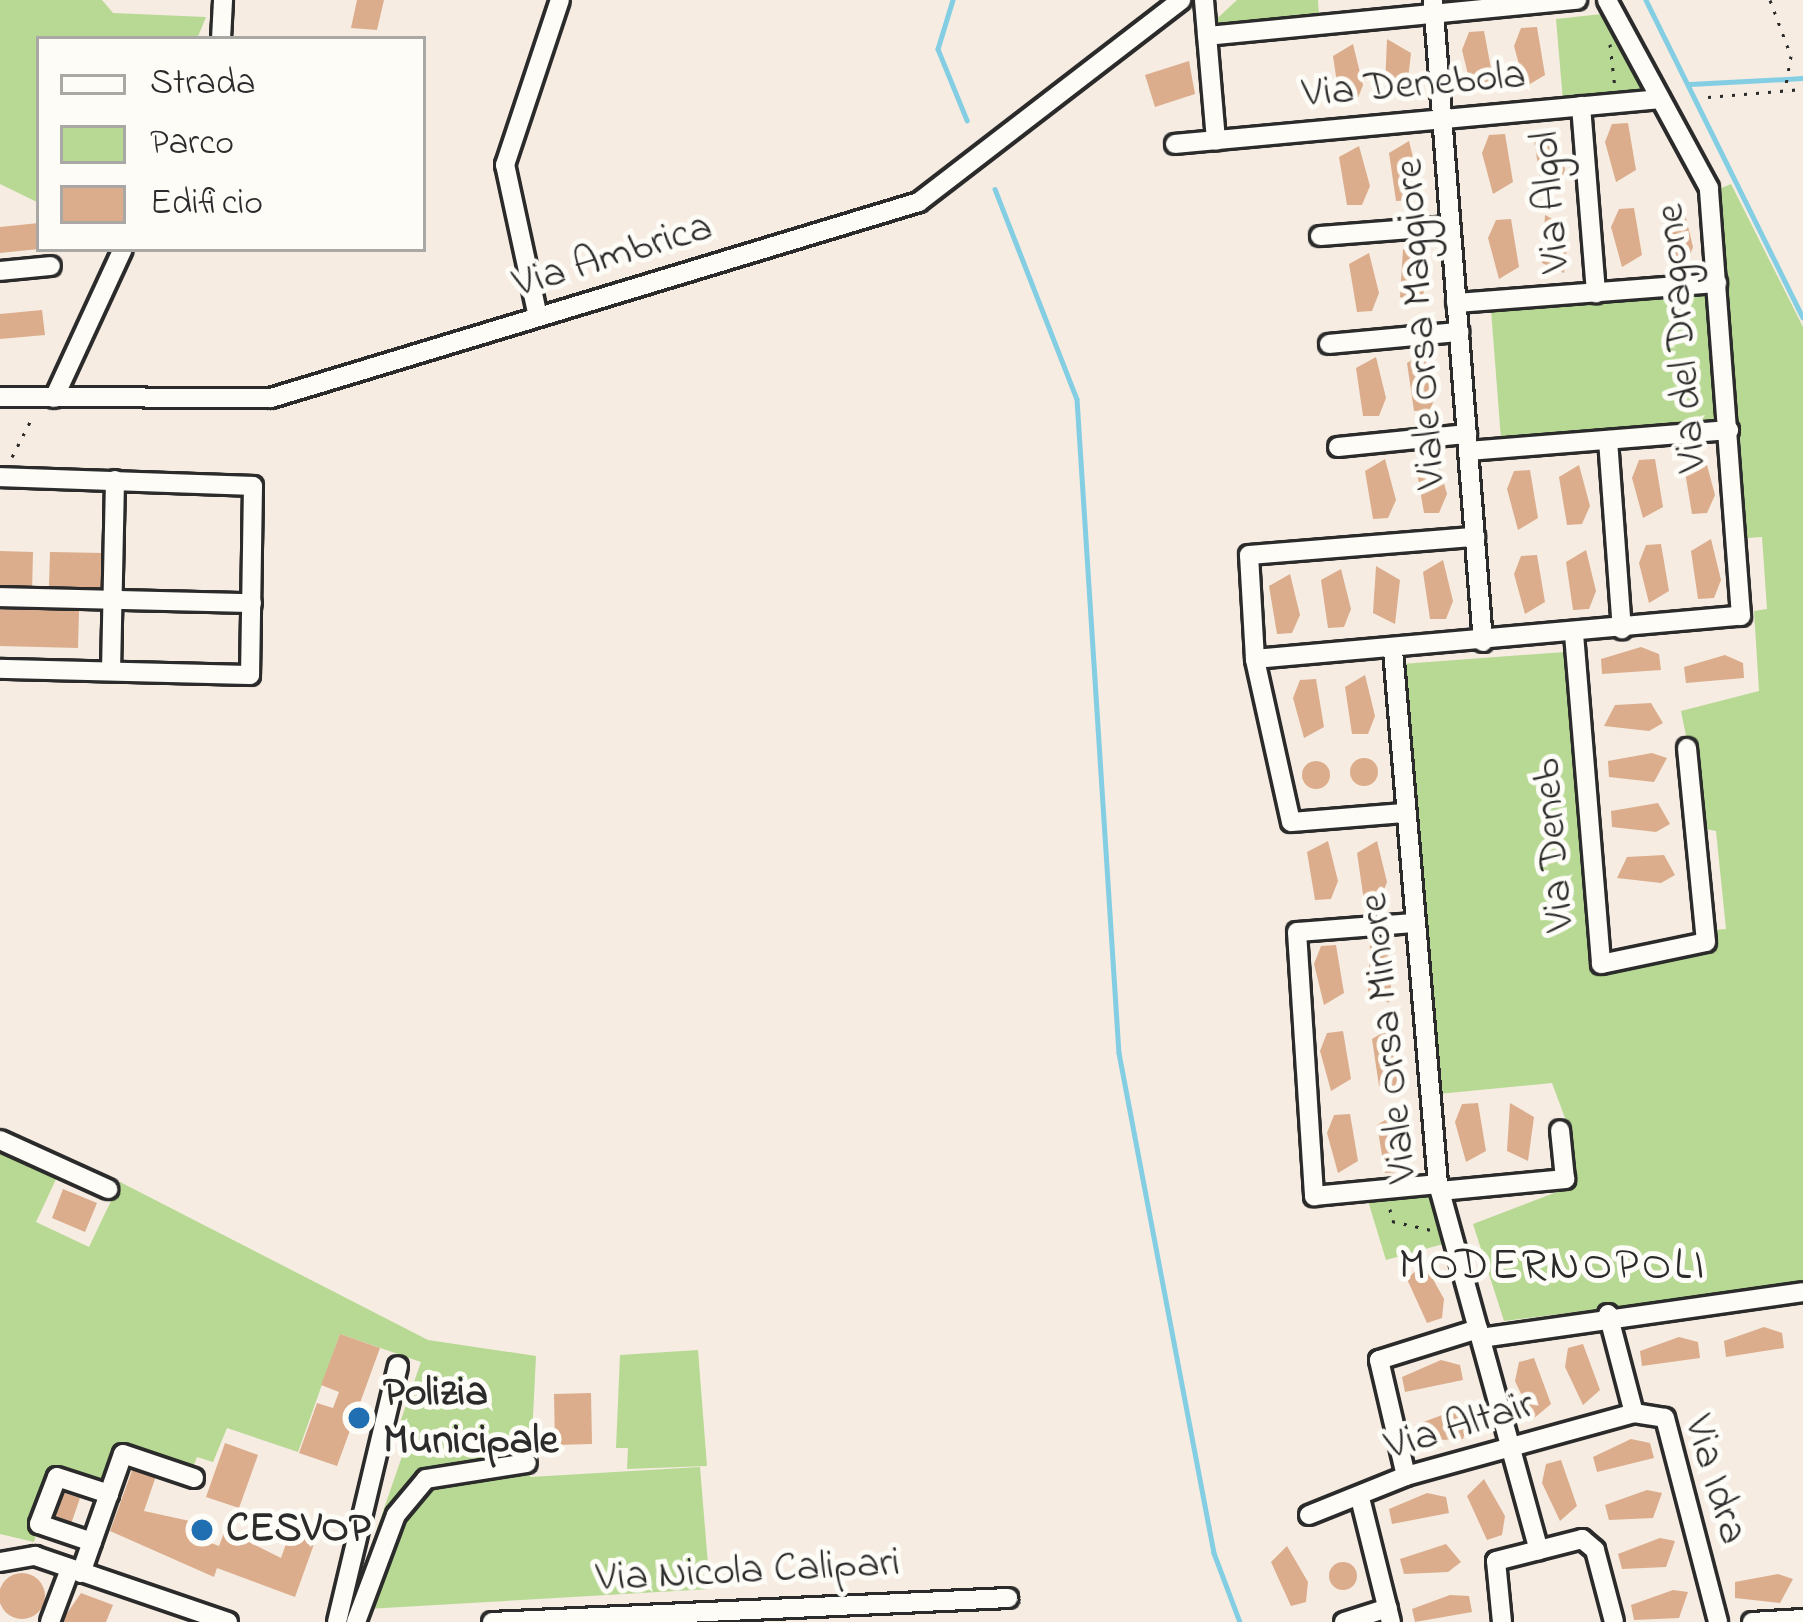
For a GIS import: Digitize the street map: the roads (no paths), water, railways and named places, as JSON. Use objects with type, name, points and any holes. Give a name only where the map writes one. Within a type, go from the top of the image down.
[{"type":"street","points":[[221,36],[223,0]]},
{"type":"street","points":[[538,317],[505,165],[560,0]]},
{"type":"street","name":"Via Ambrica","points":[[0,397],[271,398],[920,202],[1181,0]]},
{"type":"street","points":[[1204,0],[1216,140]]},
{"type":"street","points":[[1207,35],[1434,7],[1577,0]]},
{"type":"street","name":"Via del Dragone","points":[[1607,0],[1709,188],[1729,430],[1738,619],[1622,628]]},
{"type":"street","name":"Viale Orsa Maggiore","points":[[1434,7],[1483,642]]},
{"type":"street","name":"Via Denebola","points":[[1175,144],[1660,99]]},
{"type":"street","name":"Via Algol","points":[[1581,106],[1596,292]]},
{"type":"street","points":[[1320,236],[1450,226]]},
{"type":"street","points":[[48,398],[121,252]]},
{"type":"street","points":[[0,271],[51,266]]},
{"type":"street","points":[[1456,303],[1717,284]]},
{"type":"street","points":[[1329,344],[1459,332]]},
{"type":"street","points":[[1338,447],[1608,440],[1729,430]]},
{"type":"street","points":[[1255,659],[1622,628],[1608,440]]},
{"type":"street","points":[[0,669],[250,675],[253,486],[1,477]]},
{"type":"street","points":[[111,671],[115,480]]},
{"type":"street","points":[[1404,812],[1291,822],[1255,659],[1249,555],[1474,537]]},
{"type":"street","points":[[0,597],[251,603]]},
{"type":"street","name":"Via Deneb","points":[[1574,634],[1601,964],[1706,942],[1687,748]]},
{"type":"street","name":"Viale Orsa Minore","points":[[1393,650],[1439,1187],[1539,1550]]},
{"type":"street","points":[[1414,923],[1297,932],[1314,1196],[1564,1179],[1559,1130]]},
{"type":"street","points":[[0,1140],[109,1189]]},
{"type":"street","points":[[1406,1475],[1378,1360],[1479,1334],[1803,1292]]},
{"type":"street","name":"Via Idra","points":[[1608,1314],[1634,1412],[1665,1418],[1718,1622]]},
{"type":"street","points":[[338,1622],[398,1366]]},
{"type":"street","name":"Via Altair","points":[[1309,1515],[1360,1498],[1406,1475],[1634,1412]]},
{"type":"street","points":[[50,1622],[92,1542],[123,1454],[194,1478]]},
{"type":"street","points":[[356,1622],[417,1487],[440,1473],[527,1463]]},
{"type":"street","points":[[92,1542],[39,1524],[57,1477],[109,1494]]},
{"type":"street","points":[[1344,1622],[1390,1615],[1360,1498]]},
{"type":"street","points":[[1502,1622],[1492,1564],[1539,1550],[1590,1543],[1614,1622]]},
{"type":"street","points":[[0,1562],[35,1556],[177,1615],[228,1622]]},
{"type":"street","name":"Via Nicola Calipari","points":[[492,1622],[1008,1598]]},
{"type":"street","points":[[893,1600],[894,1622]]},
{"type":"street","points":[[1752,1622],[1803,1619]]},
{"type":"waterway","points":[[953,0],[938,49],[967,120]]},
{"type":"waterway","points":[[1646,0],[1803,317]]},
{"type":"waterway","points":[[1690,84],[1803,78]]},
{"type":"waterway","points":[[995,189],[1077,399],[1119,1053],[1214,1553],[1240,1622]]},
{"type":"place","name":"Polizia Municipale","points":[[359,1418]]},
{"type":"place","name":"CESVOP","points":[[202,1530]]},
{"type":"district","name":"MODERNOPOLI","points":[[1553,1268]]}]
